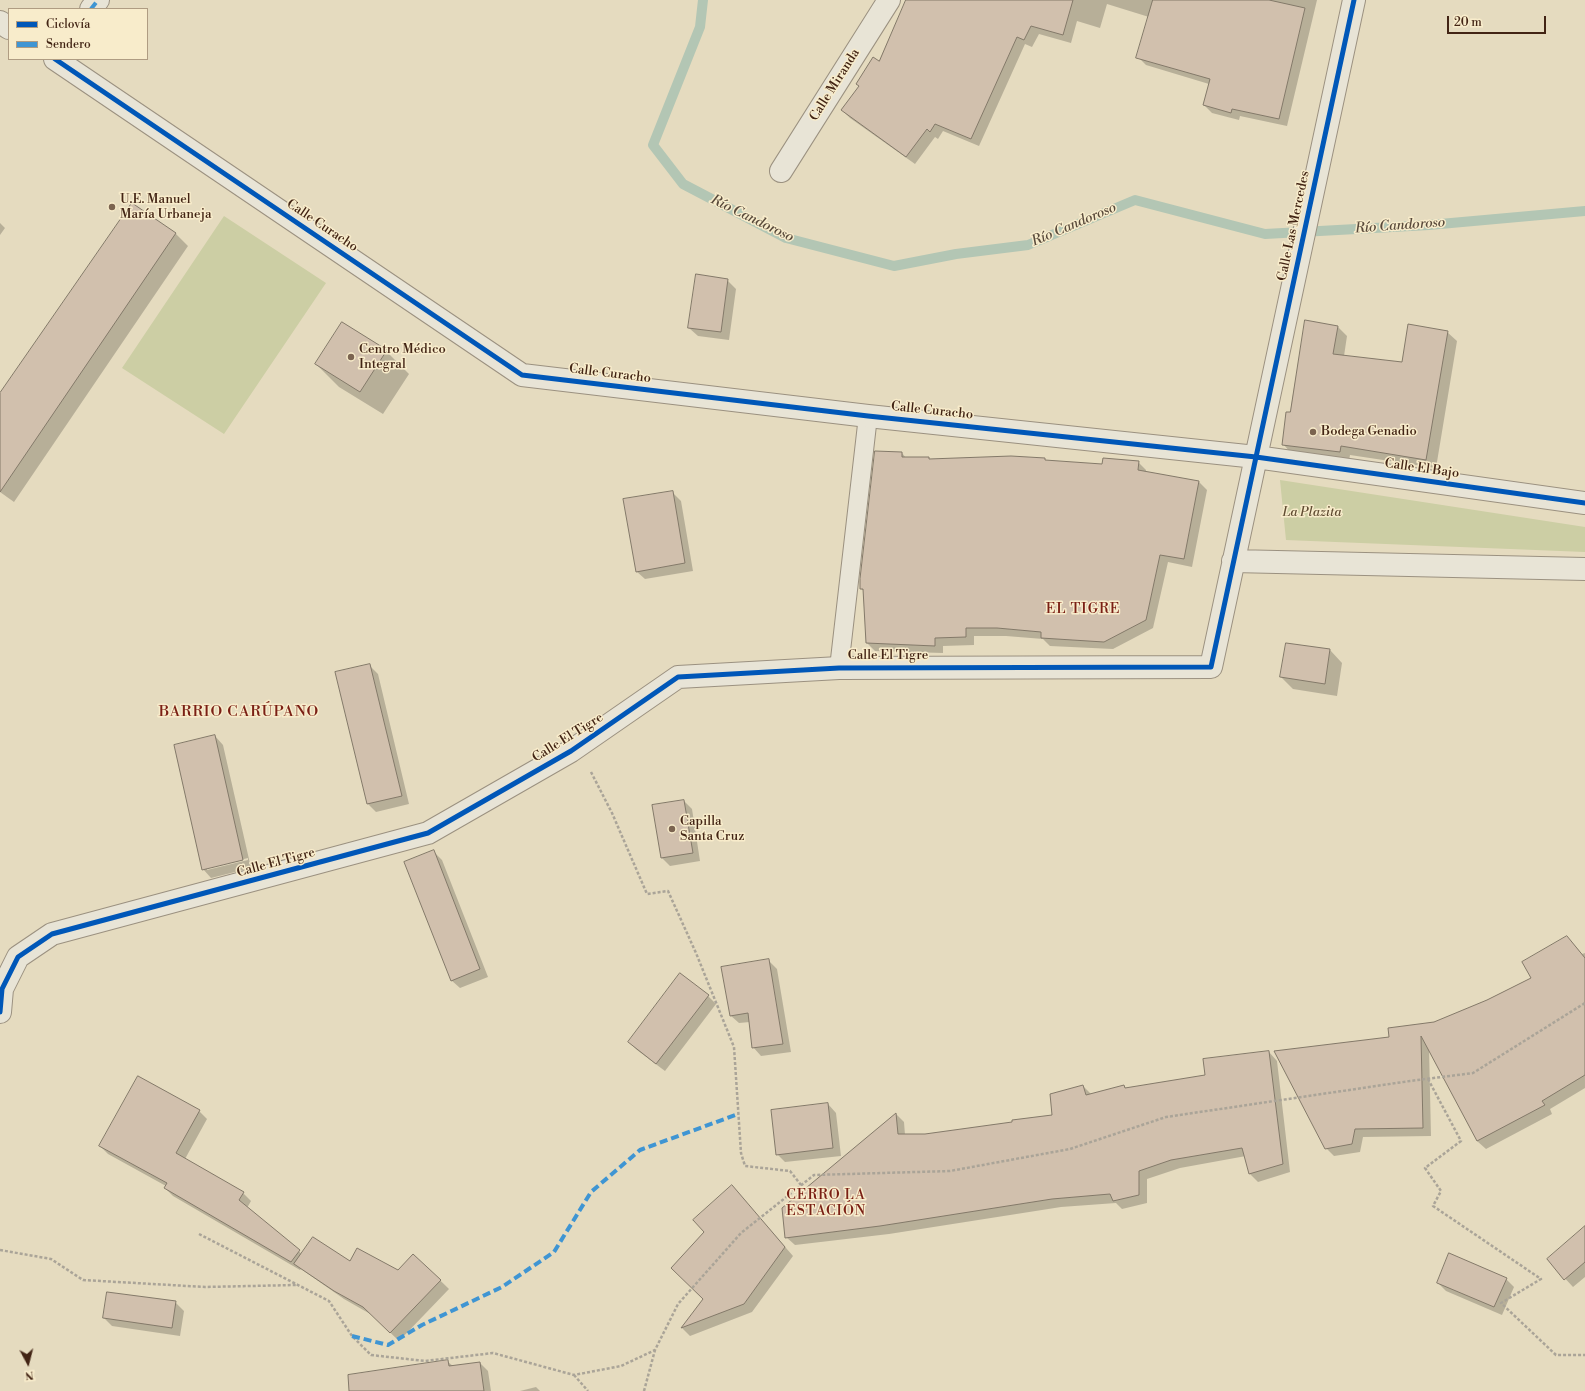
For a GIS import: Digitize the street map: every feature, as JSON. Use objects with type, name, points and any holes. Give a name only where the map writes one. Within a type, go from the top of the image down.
[{"type":"street","points":[[92,8],[98,0]]},
{"type":"street","name":"Calle Miranda","points":[[781,171],[889,0]]},
{"type":"street","name":"Calle Las Mercedes","points":[[1211,667],[1354,0]]},
{"type":"street","name":"Calle Curacho","points":[[56,60],[522,375],[868,416],[1256,457]]},
{"type":"street","name":"Calle El Bajo","points":[[1256,457],[1585,503]]},
{"type":"street","points":[[1233,561],[1585,569]]},
{"type":"street","name":"Calle El Tigre","points":[[0,1012],[2,989],[18,957],[52,934],[428,833],[571,751],[678,677],[839,668],[1211,667]]},
{"type":"lane","points":[[839,668],[868,416]]},
{"type":"path","points":[[571,751],[592,774],[647,894],[668,891],[696,953],[734,1047],[741,1153],[745,1166],[790,1171],[801,1185]]},
{"type":"path","points":[[644,1391],[656,1350],[678,1304],[741,1233],[814,1175],[950,1171],[1070,1149],[1166,1117],[1428,1079],[1473,1074],[1585,1003]]},
{"type":"path","points":[[1428,1079],[1461,1141],[1425,1168],[1441,1191],[1433,1206],[1541,1279],[1501,1303],[1556,1355],[1585,1355]]},
{"type":"path","points":[[199,1234],[329,1301],[352,1336],[370,1355],[425,1360],[493,1353],[574,1375],[621,1366],[656,1350]]},
{"type":"path","points":[[0,1250],[51,1259],[83,1280],[205,1287],[296,1285]]},
{"type":"path","points":[[574,1375],[588,1391]]},
{"type":"green space","points":[[224,216],[326,283],[224,434],[122,368]]},
{"type":"green space","name":"La Plazita","points":[[1280,480],[1585,527],[1585,552],[1286,540]]},
{"type":"building","points":[[906,0],[1073,0],[1063,35],[1031,26],[1024,40],[1017,37],[971,139],[935,124],[930,132],[927,129],[906,157],[841,110],[859,86],[856,84],[873,57],[879,61]]},
{"type":"building","points":[[1153,0],[1269,0],[1305,8],[1279,119],[1232,109],[1231,113],[1203,105],[1210,79],[1136,58]]},
{"type":"building","points":[[132,203],[176,233],[0,492],[0,393]]},
{"type":"building","points":[[696,274],[728,279],[721,332],[688,328]]},
{"type":"building","points":[[1305,320],[1338,326],[1333,354],[1402,362],[1408,324],[1448,331],[1426,460],[1341,446],[1340,452],[1282,445],[1286,412],[1290,412]]},
{"type":"building","name":"Centro Médico Integral","points":[[342,322],[387,350],[360,392],[315,364]]},
{"type":"building","points":[[875,451],[902,452],[902,457],[929,457],[929,459],[1011,456],[1102,464],[1103,458],[1139,461],[1138,470],[1199,481],[1184,559],[1160,555],[1146,620],[1104,642],[1041,638],[1041,632],[997,628],[966,628],[966,637],[935,638],[935,646],[866,643],[863,589],[860,589],[860,579]]},
{"type":"building","points":[[673,491],[685,563],[636,572],[623,499]]},
{"type":"building","points":[[1286,643],[1330,649],[1325,684],[1280,677]]},
{"type":"building","points":[[370,664],[402,796],[367,804],[335,672]]},
{"type":"building","points":[[215,735],[243,860],[202,870],[174,745]]},
{"type":"building","name":"Capilla Santa Cruz","points":[[684,800],[693,853],[661,858],[652,805]]},
{"type":"building","points":[[434,850],[480,969],[451,981],[404,862]]},
{"type":"building","points":[[1567,936],[1585,958],[1585,1075],[1542,1101],[1545,1105],[1477,1141],[1421,1036],[1423,1128],[1355,1129],[1352,1144],[1325,1149],[1274,1051],[1389,1037],[1388,1028],[1434,1022],[1487,1000],[1531,978],[1522,962]]},
{"type":"building","points":[[769,959],[783,1044],[752,1048],[748,1013],[730,1016],[721,967]]},
{"type":"building","points":[[680,973],[709,995],[656,1064],[628,1042]]},
{"type":"building","points":[[1269,1051],[1283,1164],[1249,1174],[1242,1148],[1171,1160],[1139,1171],[1139,1195],[1113,1201],[1110,1194],[1052,1199],[880,1226],[785,1238],[782,1208],[896,1113],[898,1134],[925,1134],[1012,1122],[1012,1120],[1052,1115],[1050,1094],[1083,1085],[1086,1095],[1124,1085],[1125,1088],[1205,1075],[1203,1059]]},
{"type":"building","points":[[138,1076],[200,1110],[176,1153],[244,1192],[239,1200],[300,1250],[291,1262],[164,1188],[167,1183],[99,1146]]},
{"type":"building","points":[[828,1103],[833,1148],[776,1155],[771,1110]]},
{"type":"building","points":[[732,1185],[785,1247],[744,1304],[681,1328],[703,1299],[671,1268],[704,1232],[693,1220]]},
{"type":"building","points":[[1585,1226],[1585,1262],[1564,1280],[1547,1259]]},
{"type":"building","points":[[313,1237],[350,1261],[357,1248],[398,1270],[413,1254],[441,1280],[390,1333],[363,1307],[334,1291],[294,1264]]},
{"type":"building","points":[[1449,1253],[1507,1278],[1494,1307],[1437,1283]]},
{"type":"building","points":[[107,1292],[176,1301],[172,1328],[103,1318]]},
{"type":"building","points":[[448,1360],[449,1366],[480,1362],[484,1391],[349,1391],[348,1375]]},
{"type":"waterway","name":"Río Candoroso","points":[[703,0],[700,27],[653,145],[683,184],[786,238],[894,266],[956,254],[1028,245],[1135,200],[1265,234],[1429,225],[1585,211]]},
{"type":"marked path","points":[[92,8],[98,0]]},
{"type":"marked path","points":[[352,1336],[388,1345],[422,1325],[502,1287],[554,1252],[591,1192],[640,1150],[738,1114]]},
{"type":"cycle path","points":[[0,1012],[2,989],[18,957],[52,934],[428,833],[571,751],[678,677],[839,668],[1211,667],[1354,0]]},
{"type":"cycle path","points":[[56,60],[522,375],[868,416],[1256,457],[1585,503]]},
{"type":"place","name":"U.E. Manuel María Urbaneja","points":[[112,207]]},
{"type":"place","name":"Centro Médico Integral","points":[[351,357]]},
{"type":"place","name":"Bodega Genadio","points":[[1313,432]]},
{"type":"place","name":"Capilla Santa Cruz","points":[[672,829]]},
{"type":"district","name":"EL TIGRE","points":[[1083,610]]},
{"type":"district","name":"BARRIO CARÚPANO","points":[[239,712]]},
{"type":"district","name":"CERRO LA ESTACIÓN","points":[[826,1204]]}]
